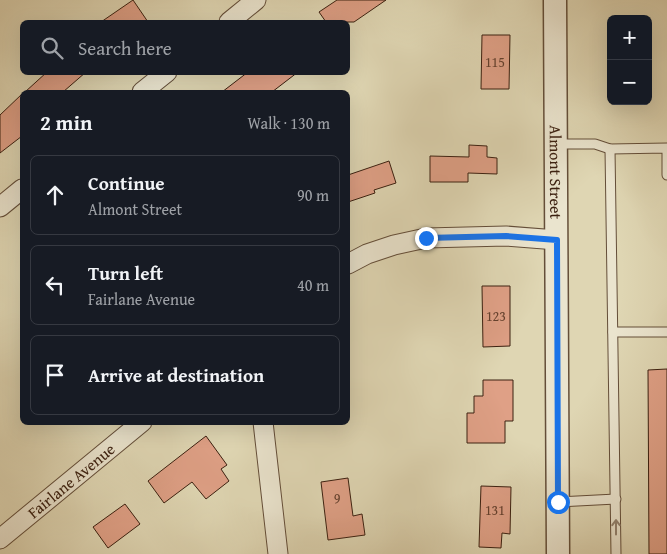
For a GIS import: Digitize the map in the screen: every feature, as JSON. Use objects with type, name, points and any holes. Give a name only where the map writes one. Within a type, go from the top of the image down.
[{"type":"street","points":[[231,20],[256,0]]},
{"type":"street","name":"Almont Street","points":[[555,0],[558,554]]},
{"type":"street","points":[[144,90],[163,75]]},
{"type":"street","points":[[0,207],[20,191]]},
{"type":"street","points":[[350,263],[367,254],[394,245],[426,238],[506,236],[557,240]]},
{"type":"street","name":"Fairlane Avenue","points":[[0,539],[138,425]]},
{"type":"street","points":[[263,425],[278,554]]},
{"type":"lane","points":[[557,144],[595,144],[610,149],[667,148],[667,175]]},
{"type":"lane","points":[[610,149],[616,554]]},
{"type":"lane","points":[[613,332],[667,332]]},
{"type":"lane","points":[[558,502],[616,499]]},
{"type":"building","points":[[133,0],[147,20],[104,20]]},
{"type":"building","points":[[337,0],[386,0],[354,22],[350,22],[350,20],[325,20],[319,12]]},
{"type":"building","points":[[482,35],[510,35],[509,89],[481,89]]},
{"type":"building","points":[[44,75],[83,75],[65,90],[27,90]]},
{"type":"building","points":[[244,75],[294,75],[275,90],[225,90]]},
{"type":"building","points":[[20,96],[20,138],[0,153],[0,115]]},
{"type":"building","points":[[469,145],[487,146],[487,157],[497,158],[497,174],[468,173],[468,182],[430,182],[430,156],[469,157]]},
{"type":"building","points":[[389,161],[396,183],[374,190],[375,193],[350,201],[350,174]]},
{"type":"building","points":[[482,286],[510,286],[510,346],[483,347]]},
{"type":"building","points":[[667,369],[667,554],[649,554],[648,370]]},
{"type":"building","points":[[483,380],[513,380],[513,421],[505,421],[505,443],[467,443],[467,413],[474,413],[474,396],[483,396]]},
{"type":"building","points":[[206,436],[227,465],[221,469],[229,481],[206,499],[192,482],[164,503],[148,481]]},
{"type":"building","points":[[348,478],[353,516],[362,514],[365,535],[328,540],[321,482]]},
{"type":"building","points":[[481,486],[511,487],[510,534],[502,533],[501,548],[479,547]]},
{"type":"building","points":[[125,504],[140,524],[108,548],[93,527]]},
{"type":"route","points":[[426,238],[506,236],[557,240],[558,502]]}]
